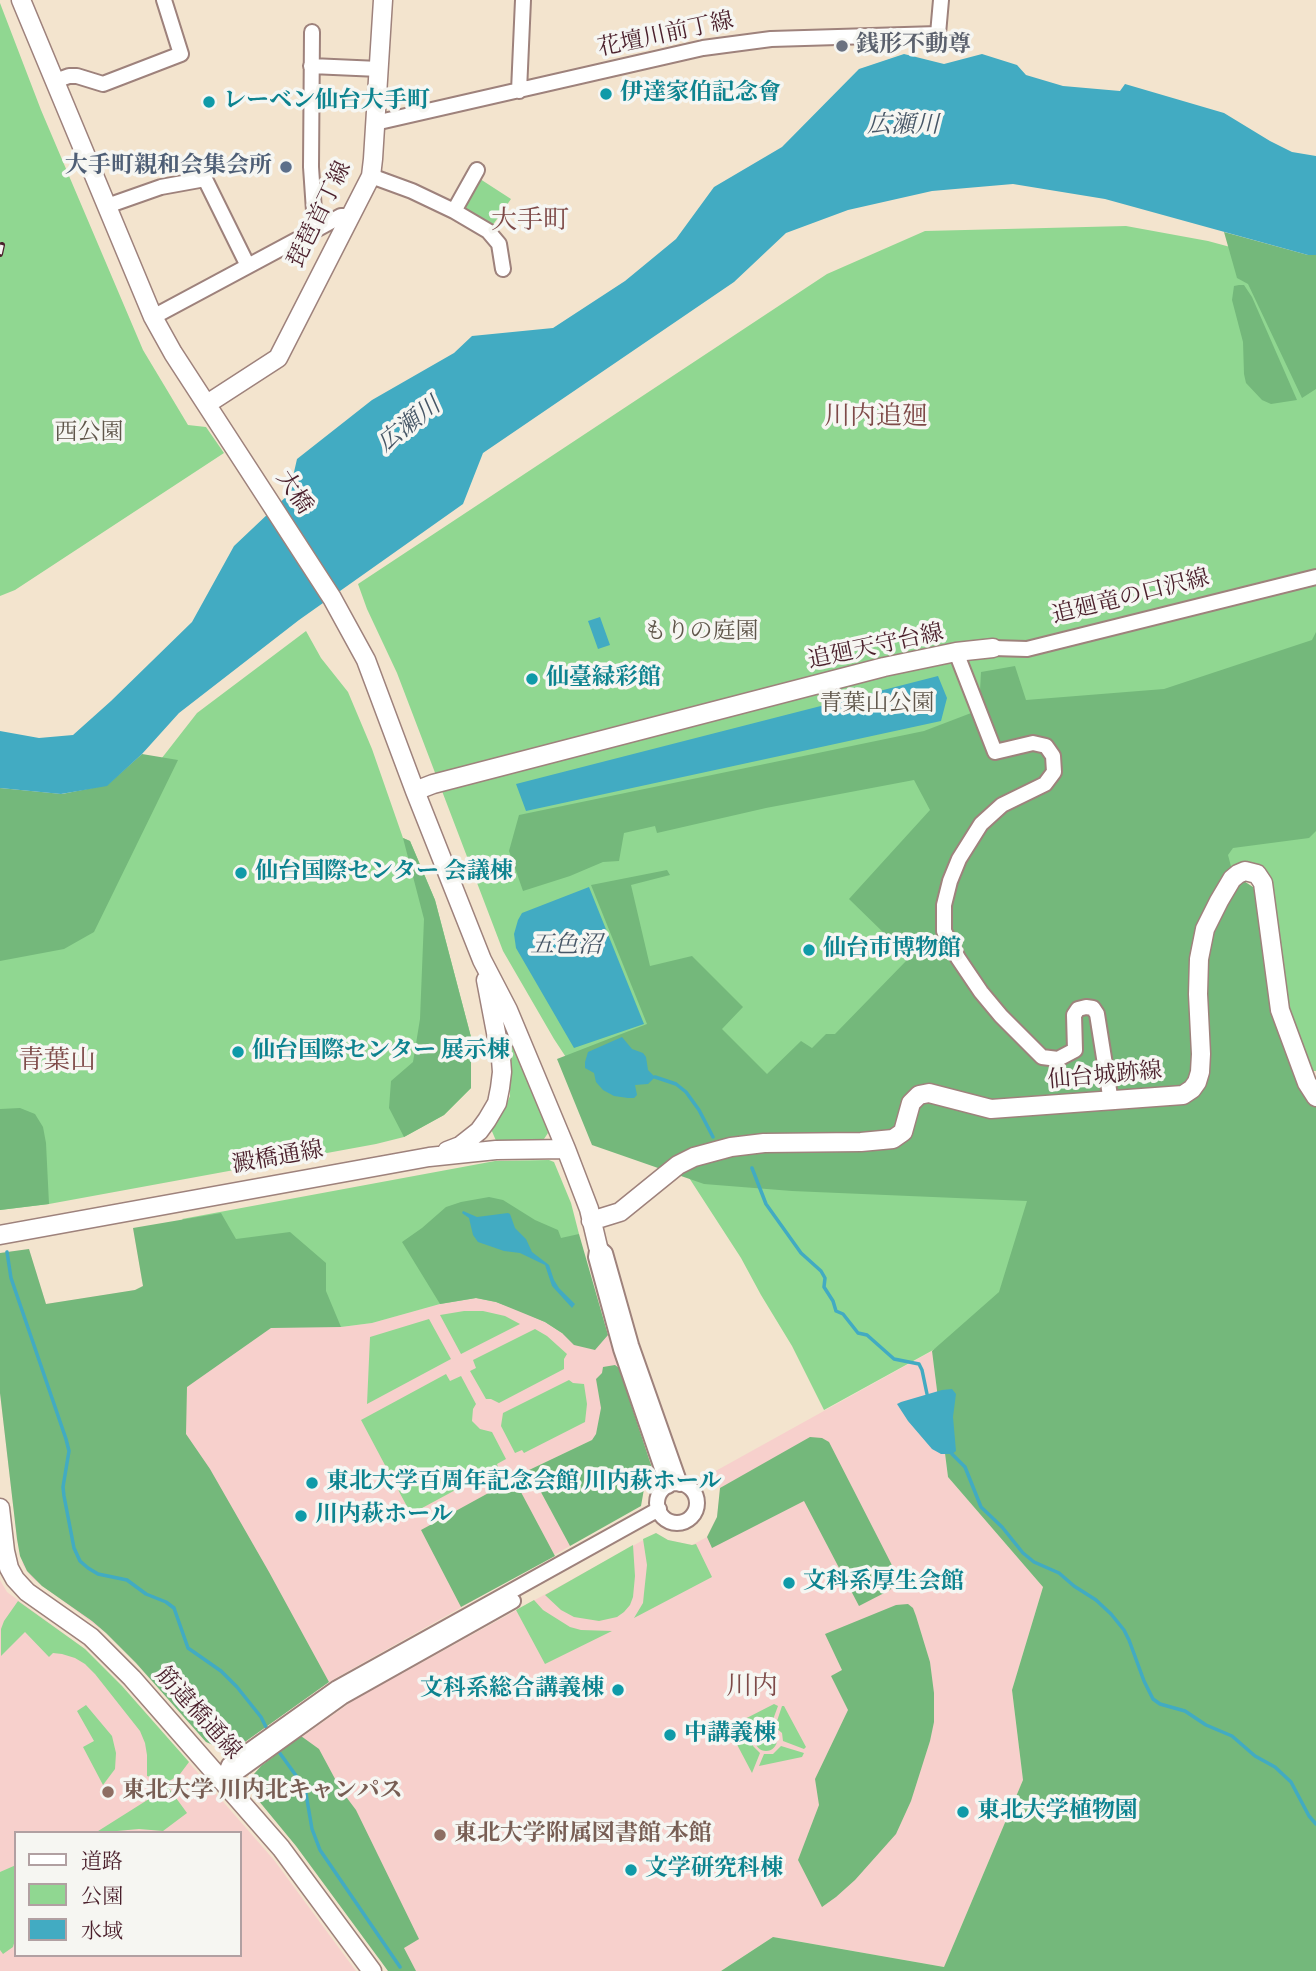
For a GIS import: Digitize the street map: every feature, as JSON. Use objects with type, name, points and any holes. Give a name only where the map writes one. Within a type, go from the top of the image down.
[{"type":"street","name":"大橋","points":[[21,0],[153,317],[173,353],[332,598],[366,660],[482,960]]},
{"type":"street","points":[[55,81],[77,76],[103,84],[181,54],[163,0]]},
{"type":"street","name":"琵琶首丁線","points":[[210,409],[278,358],[371,176],[383,0]]},
{"type":"street","points":[[519,91],[523,0]]},
{"type":"street","name":"花壇川前丁線","points":[[375,123],[703,48],[771,39],[938,34],[941,0]]},
{"type":"street","points":[[312,32],[311,167],[318,228]]},
{"type":"street","points":[[312,66],[379,69]]},
{"type":"street","points":[[454,211],[477,170]]},
{"type":"street","points":[[371,176],[412,191],[488,231],[499,244],[503,269]]},
{"type":"street","points":[[107,206],[161,187],[205,180],[248,266]]},
{"type":"street","points":[[153,317],[341,216],[350,216]]},
{"type":"street","name":"追廻竜の口沢線","points":[[956,652],[993,648],[1027,649],[1316,577]]},
{"type":"street","name":"追廻天守台線","points":[[415,790],[884,667],[956,652],[995,751],[1033,743],[1046,747],[1053,756],[1054,772],[1045,784],[1002,805],[981,824],[959,859],[950,881],[944,905],[944,931],[981,992],[1042,1057],[1058,1059],[1075,1050],[1074,1014],[1078,1009],[1093,1008],[1097,1014],[1111,1102]]},
{"type":"street","name":"仙台城跡線","points":[[591,1221],[620,1212],[678,1165],[694,1157],[731,1147],[764,1143],[893,1139],[903,1132],[911,1103],[919,1095],[929,1093],[991,1110],[1183,1095],[1197,1082],[1201,1054],[1199,959],[1206,929],[1232,879],[1245,871],[1257,874],[1263,883],[1280,1010],[1307,1083],[1316,1097]]},
{"type":"street","points":[[482,960],[508,1010],[589,1209],[598,1247],[605,1253],[674,1485]]},
{"type":"street","points":[[429,1157],[449,1151],[470,1139],[488,1120],[497,1103],[502,1072],[501,1059],[482,960]]},
{"type":"street","name":"澱橋通線","points":[[0,1235],[429,1157],[496,1150],[566,1149]]},
{"type":"street","points":[[674,1485],[690,1488],[697,1505],[690,1519],[681,1523],[674,1523],[661,1513],[658,1498],[661,1492],[674,1485]]},
{"type":"street","name":"筋違橋通線","points":[[0,1508],[5,1551],[15,1579],[27,1592],[91,1637],[132,1678],[281,1848],[372,1971]]},
{"type":"street","points":[[223,1779],[236,1773],[342,1697],[661,1513]]},
{"type":"shaded area","points":[[133,1228],[283,1319],[341,1327],[372,1323],[440,1304],[476,1298],[518,1310],[562,1333],[601,1315],[638,1423],[592,1440],[529,1470],[570,1546],[329,1682],[242,1744],[213,1745],[206,1742],[106,1633],[32,1578],[23,1565],[17,1539],[0,1393],[0,1253],[29,1249],[46,1304],[135,1290],[143,1286]]},
{"type":"shaded area","points":[[932,1351],[948,1477],[1043,1587],[1012,1690],[1023,1780],[944,1967],[773,1937],[721,1971],[388,1971],[296,1846],[249,1789],[254,1774],[261,1766],[354,1700],[656,1533],[668,1540],[692,1545],[707,1537],[717,1517],[720,1488],[712,1473]]},
{"type":"shaded area","name":"東北大学 川内北キャンパス","points":[[0,1580],[7,1592],[85,1649],[122,1686],[274,1860],[356,1971],[0,1971]]},
{"type":"green space","name":"西公園","points":[[0,3],[41,110],[143,350],[188,425],[206,427],[224,453],[15,590],[0,596]]},
{"type":"green space","points":[[477,177],[511,199],[490,229],[461,210]]},
{"type":"green space","name":"青葉山公園","points":[[1126,226],[1208,241],[1308,268],[1316,267],[1316,1071],[1313,1071],[1308,1061],[1290,1011],[1271,884],[1264,868],[1253,863],[1242,864],[1194,1069],[581,1080],[503,951],[397,673],[358,584],[827,274],[925,231]]},
{"type":"green space","points":[[1224,232],[1316,255],[1316,389],[1302,398],[1248,284],[1237,278]]},
{"type":"green space","points":[[1244,285],[1252,297],[1297,400],[1271,404],[1262,400],[1246,383],[1243,342],[1232,300],[1234,286]]},
{"type":"green space","points":[[306,631],[321,658],[348,692],[372,749],[403,838],[410,841],[435,900],[471,1037],[471,1088],[444,1115],[404,1137],[49,1204],[0,1210],[0,884],[73,872],[197,713]]},
{"type":"green space","points":[[1316,632],[1316,831],[1309,838],[1233,848],[1228,855],[1233,874],[1253,887],[1256,895],[1275,1017],[1316,1097],[1316,1971],[721,1971],[773,1937],[944,1967],[1023,1780],[1012,1690],[1043,1587],[948,1477],[932,1351],[999,1292],[1027,1201],[792,1191],[704,1184],[592,1145],[557,1059],[647,1024],[591,885],[667,870],[670,875],[631,885],[650,966],[692,956],[743,1007],[722,1029],[767,1074],[801,1041],[812,1048],[826,1034],[835,1034],[906,961],[886,940],[888,937],[849,899],[930,810],[914,780],[766,808],[657,833],[655,826],[624,833],[619,861],[603,862],[523,891],[509,851],[519,815],[924,731],[979,710],[981,672],[1015,666],[1026,700],[1164,689],[1312,640]]},
{"type":"green space","points":[[142,754],[178,760],[94,932],[64,949],[0,961],[0,788],[62,794],[107,785]]},
{"type":"green space","points":[[403,838],[410,841],[435,900],[471,1037],[471,1088],[444,1115],[404,1137],[389,1108],[391,1081],[413,1062],[420,1019],[424,919]]},
{"type":"green space","points":[[507,1030],[547,1128],[548,1133],[542,1142],[497,1143],[491,1129],[510,1096],[510,1072],[504,1032]]},
{"type":"green space","points":[[20,1108],[35,1114],[43,1127],[49,1204],[0,1210],[0,1109]]},
{"type":"green space","points":[[1093,1157],[995,1316],[824,1410],[792,1346],[741,1258],[684,1170]]},
{"type":"green space","points":[[495,1161],[554,1162],[571,1203],[579,1234],[562,1333],[518,1310],[476,1298],[440,1304],[372,1323],[341,1327],[283,1319],[182,1219]]},
{"type":"green space","points":[[489,1197],[503,1200],[535,1220],[558,1230],[561,1238],[579,1234],[608,1335],[595,1350],[574,1345],[545,1322],[496,1302],[476,1298],[440,1304],[402,1242],[446,1207]]},
{"type":"green space","points":[[221,1213],[236,1239],[290,1232],[326,1263],[326,1291],[341,1327],[271,1328],[187,1387],[186,1434],[210,1469],[329,1682],[242,1744],[228,1746],[206,1742],[106,1633],[42,1586],[27,1571],[20,1556],[17,1539],[0,1393],[0,1253],[29,1249],[46,1304],[135,1290],[143,1286],[133,1228]]},
{"type":"green space","points":[[483,1311],[505,1316],[520,1324],[461,1354],[440,1315]]},
{"type":"green space","points":[[429,1319],[451,1359],[367,1404],[370,1337]]},
{"type":"green space","points":[[535,1329],[567,1354],[564,1369],[499,1403],[486,1399],[470,1371],[476,1368],[473,1360]]},
{"type":"green space","points":[[615,1365],[619,1368],[654,1474],[644,1489],[641,1506],[570,1546],[529,1470],[592,1440],[596,1434],[601,1408],[596,1379],[602,1373],[603,1367]]},
{"type":"green space","points":[[446,1374],[450,1381],[461,1376],[476,1404],[472,1421],[480,1429],[492,1432],[506,1459],[497,1464],[498,1467],[411,1514],[361,1420]]},
{"type":"green space","points":[[569,1380],[584,1384],[587,1404],[585,1422],[524,1453],[522,1450],[515,1453],[501,1426],[503,1413]]},
{"type":"green space","points":[[810,1437],[829,1442],[897,1575],[890,1590],[859,1606],[804,1501],[712,1548],[707,1537],[717,1517],[720,1488]]},
{"type":"green space","points":[[514,1479],[555,1556],[461,1607],[421,1530]]},
{"type":"green space","points":[[656,1533],[668,1540],[696,1544],[712,1577],[634,1618],[643,1603],[647,1565],[643,1539]]},
{"type":"green space","points":[[633,1545],[633,1597],[630,1605],[617,1617],[599,1621],[574,1617],[561,1610],[545,1595]]},
{"type":"green space","points":[[534,1600],[543,1610],[570,1627],[612,1631],[545,1664],[516,1610]]},
{"type":"green space","points":[[18,1601],[85,1649],[122,1686],[189,1762],[180,1774],[168,1782],[147,1776],[147,1755],[140,1731],[85,1664],[62,1654],[53,1653],[49,1657],[25,1632],[1,1656],[1,1629]]},
{"type":"green space","points":[[908,1604],[913,1608],[930,1662],[934,1722],[930,1741],[911,1801],[896,1834],[855,1880],[822,1907],[798,1860],[819,1805],[815,1779],[848,1710],[831,1676],[842,1670],[825,1634],[896,1605]]},
{"type":"green space","points":[[774,1704],[778,1706],[771,1725],[762,1725],[754,1733],[735,1728],[735,1724]]},
{"type":"green space","points":[[86,1705],[112,1736],[116,1753],[115,1769],[103,1785],[83,1747],[94,1741],[77,1711]]},
{"type":"green space","points":[[782,1706],[806,1747],[804,1749],[783,1741],[782,1733],[775,1727]]},
{"type":"green space","points":[[762,1729],[770,1729],[777,1736],[777,1744],[770,1751],[762,1751],[755,1744],[755,1736]]},
{"type":"green space","points":[[734,1731],[752,1737],[753,1746],[760,1753],[752,1773],[732,1735]]},
{"type":"green space","points":[[301,1736],[319,1749],[341,1790],[356,1810],[419,1939],[404,1948],[416,1971],[388,1971],[296,1846],[249,1789],[254,1774],[261,1766]]},
{"type":"green space","points":[[781,1746],[804,1753],[802,1757],[759,1766],[764,1754],[773,1754]]},
{"type":"green space","points":[[168,1787],[187,1813],[163,1831],[98,1831]]},
{"type":"green space","points":[[14,1866],[14,1943],[3,1954],[0,1950],[0,1872]]},
{"type":"water","name":"広瀬川","points":[[904,54],[944,64],[982,54],[1017,65],[1026,75],[1063,86],[1120,91],[1125,84],[1224,113],[1292,152],[1316,156],[1316,255],[1105,199],[1013,184],[932,191],[848,210],[786,233],[734,282],[483,453],[463,504],[299,620],[179,713],[142,754],[107,786],[61,794],[0,788],[0,731],[39,738],[73,735],[111,701],[192,622],[234,546],[289,494],[297,459],[372,400],[454,353],[472,336],[553,328],[625,281],[676,239],[714,187],[782,147],[859,69]]},
{"type":"water","points":[[600,617],[610,645],[598,649],[588,621]]},
{"type":"water","points":[[938,676],[947,698],[941,721],[526,811],[516,784]]},
{"type":"water","name":"五色沼","points":[[589,887],[644,1024],[574,1048],[516,948],[514,934],[522,913]]},
{"type":"water","points":[[622,1037],[632,1049],[643,1053],[648,1070],[655,1077],[648,1084],[635,1085],[637,1095],[634,1098],[614,1096],[603,1090],[596,1082],[594,1073],[585,1068],[588,1052]]},
{"type":"water","points":[[463,1211],[477,1217],[510,1214],[515,1228],[526,1239],[532,1252],[549,1265],[559,1288],[575,1304],[572,1308],[552,1286],[545,1265],[520,1253],[504,1251],[478,1242],[473,1235],[469,1218]]},
{"type":"water","points":[[952,1389],[956,1394],[953,1417],[956,1451],[952,1454],[941,1454],[932,1449],[897,1404]]},
{"type":"waterway","points":[[655,1077],[676,1084],[686,1092],[713,1137]]},
{"type":"waterway","points":[[752,1168],[766,1204],[801,1253],[821,1271],[825,1278],[824,1287],[836,1311],[843,1314],[858,1333],[867,1335],[894,1359],[919,1364],[927,1394]]},
{"type":"waterway","points":[[7,1252],[11,1278],[69,1451],[63,1487],[74,1548],[80,1561],[98,1574],[127,1580],[146,1594],[174,1608],[188,1648],[221,1671],[237,1687],[267,1729]]},
{"type":"waterway","points":[[952,1454],[965,1467],[981,1507],[1023,1553],[1034,1562],[1059,1573],[1111,1614],[1129,1640],[1153,1699],[1160,1704],[1185,1711],[1206,1725],[1232,1736],[1255,1756],[1275,1767],[1291,1782],[1316,1824]]},
{"type":"waterway","points":[[279,1752],[305,1788],[312,1829],[320,1850],[400,1967]]},
{"type":"railway","points":[[0,254],[2,245]]},
{"type":"place","name":"銭形不動尊","points":[[842,46]]},
{"type":"place","name":"伊達家伯記念會","points":[[606,94]]},
{"type":"place","name":"レーベン仙台大手町","points":[[209,102]]},
{"type":"place","name":"大手町親和会集会所","points":[[286,167]]},
{"type":"place","name":"仙臺緑彩館","points":[[532,679]]},
{"type":"place","name":"仙台国際センター 会議棟","points":[[241,873]]},
{"type":"place","name":"仙台市博物館","points":[[809,950]]},
{"type":"place","name":"仙台国際センター 展示棟","points":[[238,1052]]},
{"type":"place","name":"東北大学百周年記念会館 川内萩ホール","points":[[312,1483]]},
{"type":"place","name":"川内萩ホール","points":[[301,1516]]},
{"type":"place","name":"文科系厚生会館","points":[[789,1583]]},
{"type":"place","name":"文科系総合講義棟","points":[[618,1690]]},
{"type":"place","name":"中講義棟","points":[[670,1735]]},
{"type":"place","name":"東北大学 川内北キャンパス","points":[[108,1792]]},
{"type":"place","name":"東北大学植物園","points":[[963,1812]]},
{"type":"place","name":"東北大学附属図書館 本館","points":[[440,1835]]},
{"type":"place","name":"文学研究科棟","points":[[631,1870]]},
{"type":"district","name":"大手町","points":[[530,222]]},
{"type":"district","name":"川内追廻","points":[[876,418]]},
{"type":"district","name":"青葉山","points":[[57,1062]]},
{"type":"district","name":"川内","points":[[752,1688]]},
{"type":"park label","name":"もりの庭園","points":[[701,633]]}]
